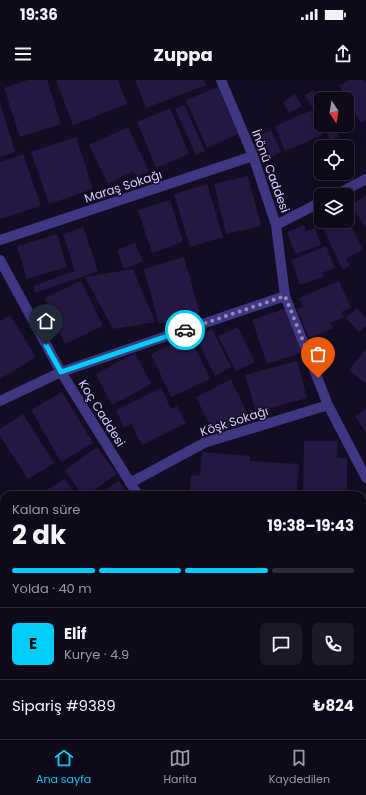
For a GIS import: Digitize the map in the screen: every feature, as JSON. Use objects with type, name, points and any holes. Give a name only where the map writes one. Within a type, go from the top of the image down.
[{"type":"street","name":"İnönü Caddesi","points":[[221,80],[253,156],[276,225],[314,206]]},
{"type":"street","name":"Maraş Sokağı","points":[[0,240],[253,156]]},
{"type":"street","points":[[349,188],[366,179]]},
{"type":"street","points":[[276,225],[285,296],[328,405],[366,478]]},
{"type":"street","name":"Koç Caddesi","points":[[0,260],[61,372],[135,491]]},
{"type":"street","points":[[0,401],[61,372],[285,296]]},
{"type":"street","name":"Köşk Sokağı","points":[[130,483],[204,443],[328,405]]},
{"type":"building","points":[[28,80],[47,80],[61,124],[20,137],[4,88]]},
{"type":"building","points":[[56,80],[118,80],[127,104],[73,125]]},
{"type":"building","points":[[135,80],[204,80],[206,85],[146,108]]},
{"type":"building","points":[[349,80],[364,80],[366,84],[366,120],[361,123],[354,111],[354,92],[343,92],[339,86]]},
{"type":"building","points":[[218,87],[238,134],[207,148],[186,100]]},
{"type":"building","points":[[313,90],[314,111],[305,95]]},
{"type":"building","points":[[295,94],[302,106],[289,113],[283,102]]},
{"type":"building","points":[[0,103],[15,152],[0,157]]},
{"type":"building","points":[[184,105],[205,151],[196,155],[175,109]]},
{"type":"building","points":[[170,108],[189,154],[156,168],[137,122]]},
{"type":"building","points":[[312,110],[314,115],[314,132],[322,132],[323,135],[285,151],[275,126]]},
{"type":"building","points":[[128,127],[149,171],[137,177],[133,171],[108,184],[89,145]]},
{"type":"building","points":[[271,130],[281,152],[271,157],[261,135]]},
{"type":"building","points":[[326,132],[337,132],[339,136],[330,140]]},
{"type":"building","points":[[76,137],[93,189],[49,204],[31,152]]},
{"type":"building","points":[[23,154],[41,206],[0,219],[0,162]]},
{"type":"building","points":[[248,176],[261,226],[226,234],[214,184]]},
{"type":"building","points":[[207,184],[223,237],[190,247],[174,194]]},
{"type":"building","points":[[366,195],[366,228],[354,210],[354,203]]},
{"type":"building","points":[[170,200],[183,242],[152,253],[138,210]]},
{"type":"building","points":[[304,225],[306,231],[315,228],[321,245],[295,254],[287,232]]},
{"type":"building","points":[[83,227],[98,271],[35,293],[33,286],[75,271],[63,234]]},
{"type":"building","points":[[322,228],[352,228],[363,250],[346,258],[350,266],[343,270]]},
{"type":"building","points":[[57,234],[67,267],[27,279],[17,246]]},
{"type":"building","points":[[135,243],[143,261],[124,269],[117,250]]},
{"type":"building","points":[[326,246],[335,268],[322,273],[324,277],[300,285],[291,260]]},
{"type":"building","points":[[184,257],[200,313],[159,324],[144,269]]},
{"type":"building","points":[[133,269],[155,322],[113,329],[85,277]]},
{"type":"building","points":[[81,281],[103,326],[65,344],[44,298]]},
{"type":"building","points":[[339,281],[351,308],[341,312],[344,317],[330,323],[333,328],[309,338],[297,309],[303,307],[299,298]]},
{"type":"building","points":[[287,308],[303,352],[267,364],[252,320]]},
{"type":"building","points":[[357,308],[366,319],[366,326],[359,332],[346,318]]},
{"type":"building","points":[[10,315],[36,357],[0,379],[0,321]]},
{"type":"building","points":[[238,327],[255,362],[236,371],[218,336]]},
{"type":"building","points":[[212,329],[231,367],[215,376],[196,337]]},
{"type":"building","points":[[190,336],[210,379],[171,397],[151,354]]},
{"type":"building","points":[[366,349],[366,384],[349,370]]},
{"type":"building","points":[[135,353],[151,384],[112,405],[96,374]]},
{"type":"building","points":[[297,361],[307,398],[256,412],[245,375]]},
{"type":"building","points":[[231,379],[249,417],[214,434],[196,397]]},
{"type":"building","points":[[161,388],[171,409],[177,406],[186,423],[142,445],[131,424],[124,428],[116,410]]},
{"type":"building","points":[[62,392],[93,443],[61,462],[31,410]]},
{"type":"building","points":[[366,409],[366,433],[355,416]]},
{"type":"building","points":[[23,414],[54,463],[28,479],[0,436],[0,429]]},
{"type":"building","points":[[304,441],[338,441],[337,458],[347,458],[347,491],[303,491]]},
{"type":"building","points":[[97,447],[117,474],[93,491],[79,491],[65,470]]},
{"type":"building","points":[[202,452],[250,456],[250,461],[299,464],[297,491],[189,491],[191,475],[200,476]]},
{"type":"building","points":[[65,479],[72,491],[47,491]]},
{"type":"building","points":[[119,481],[125,491],[103,491]]},
{"type":"way so far","points":[[185,330],[285,296],[318,378]]},
{"type":"route","points":[[46,345],[61,372],[185,330]]}]
